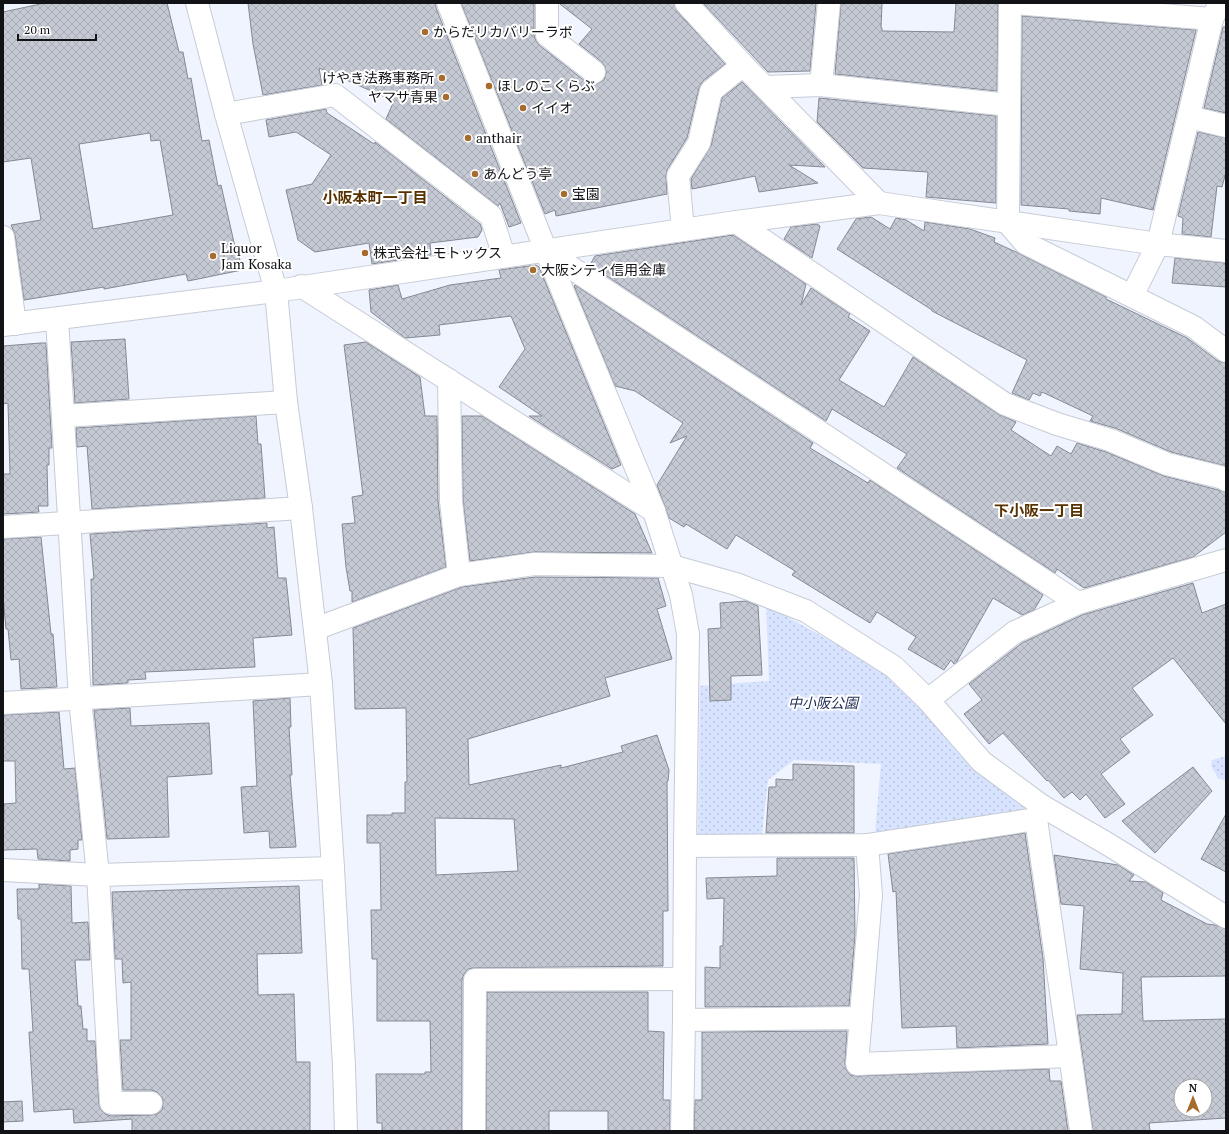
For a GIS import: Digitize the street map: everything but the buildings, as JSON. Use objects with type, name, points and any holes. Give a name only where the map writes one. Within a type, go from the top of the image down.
[{"type":"street","points":[[197,3],[226,114],[276,291],[286,402],[301,508],[321,684],[333,868],[344,1066],[346,1131]]},
{"type":"street","points":[[448,3],[546,251],[654,510],[681,595],[688,634],[682,1131]]},
{"type":"street","points":[[547,3],[547,35],[594,72]]},
{"type":"street","points":[[686,3],[743,65],[879,203]]},
{"type":"street","points":[[820,85],[829,3]]},
{"type":"street","points":[[1132,296],[1158,244],[1216,11],[1011,3],[1008,223],[1025,243],[1194,327],[1226,351]]},
{"type":"street","points":[[683,230],[678,176],[699,143],[711,92],[743,65]]},
{"type":"street","points":[[766,87],[820,85],[1009,105]]},
{"type":"street","points":[[226,114],[335,95],[491,216],[504,256]]},
{"type":"street","points":[[1189,117],[1226,126]]},
{"type":"street","points":[[3,237],[9,325],[276,291],[301,286],[736,222],[879,203],[1158,244],[1226,251]]},
{"type":"street","points":[[736,222],[1005,404],[1057,424],[1110,440],[1168,464],[1224,478],[1226,480]]},
{"type":"street","points":[[546,251],[1078,604]]},
{"type":"street","points":[[301,286],[654,510]]},
{"type":"street","points":[[57,319],[80,699],[98,875],[111,1103],[150,1103]]},
{"type":"street","points":[[449,380],[451,501],[459,575]]},
{"type":"street","points":[[63,416],[286,402]]},
{"type":"street","points":[[3,527],[301,508]]},
{"type":"street","points":[[928,700],[1015,632],[1078,604],[1226,560]]},
{"type":"street","points":[[314,629],[459,575],[534,564],[672,566],[736,584],[806,611],[894,667],[928,700],[982,762],[1039,812],[1112,846],[1226,917]]},
{"type":"street","points":[[3,703],[321,684]]},
{"type":"street","points":[[685,846],[867,845],[1039,812]]},
{"type":"street","points":[[1039,812],[1081,1131]]},
{"type":"street","points":[[867,845],[871,895],[857,1064],[1070,1056]]},
{"type":"street","points":[[3,870],[98,875],[333,868]]},
{"type":"street","points":[[474,1131],[475,980],[684,979]]},
{"type":"street","points":[[684,1020],[861,1018]]},
{"type":"green space","name":"中小阪公園","points":[[766,605],[894,676],[1029,809],[875,833],[881,764],[794,760],[768,780],[762,834],[698,836],[700,686],[769,681]]},
{"type":"green space","points":[[1226,756],[1226,781],[1218,778],[1211,766],[1212,760]]},
{"type":"place","name":"からだリカバリーラボ","points":[[425,32]]},
{"type":"place","name":"けやき法務事務所","points":[[442,78]]},
{"type":"place","name":"ほしのこくらぶ","points":[[489,86]]},
{"type":"place","name":"ヤマサ青果","points":[[446,97]]},
{"type":"place","name":"イイオ","points":[[523,108]]},
{"type":"place","name":"anthair","points":[[468,138]]},
{"type":"place","name":"あんどう亭","points":[[475,174]]},
{"type":"place","name":"宝園","points":[[564,194]]},
{"type":"place","name":"株式会社 モトックス","points":[[365,253]]},
{"type":"place","name":"Liquor Jam Kosaka","points":[[213,256]]},
{"type":"place","name":"大阪シティ信用金庫","points":[[533,270]]},
{"type":"district","name":"小阪本町一丁目","points":[[375,198]]},
{"type":"district","name":"下小阪一丁目","points":[[1039,511]]}]
